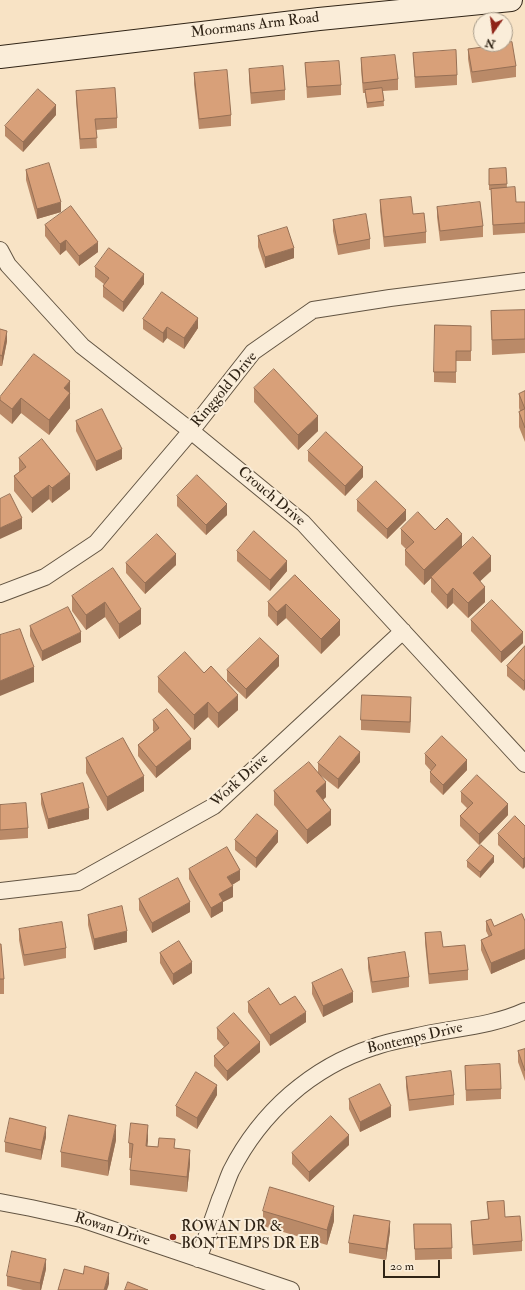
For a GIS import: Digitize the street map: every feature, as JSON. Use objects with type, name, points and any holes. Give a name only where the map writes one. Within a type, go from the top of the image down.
[{"type":"street","name":"Moormans Arm Road","points":[[0,57],[319,18],[511,0]]},
{"type":"street","name":"Crouch Drive","points":[[0,250],[4,268],[82,346],[303,523],[525,764]]},
{"type":"street","name":"Ringgold Drive","points":[[0,594],[46,577],[96,543],[190,431],[253,352],[313,310],[390,298],[525,281]]},
{"type":"street","name":"Work Drive","points":[[0,890],[78,882],[214,806],[403,631]]},
{"type":"street","name":"Bontemps Drive","points":[[198,1259],[230,1172],[248,1141],[266,1118],[293,1091],[346,1058],[375,1046],[416,1036],[486,1024],[525,1011]]},
{"type":"street","name":"Rowan Drive","points":[[0,1202],[81,1219],[291,1290]]},
{"type":"building","points":[[473,48],[473,52],[513,52],[513,48],[516,66],[472,72],[468,49]]},
{"type":"building","points":[[456,50],[457,75],[415,77],[413,53]]},
{"type":"building","points":[[395,55],[398,79],[363,83],[361,58]]},
{"type":"building","points":[[339,61],[341,85],[307,87],[305,63]]},
{"type":"building","points":[[283,66],[285,90],[251,93],[249,69]]},
{"type":"building","points":[[227,70],[231,115],[199,119],[194,73]]},
{"type":"building","points":[[115,88],[117,118],[95,119],[97,138],[80,139],[76,91]]},
{"type":"building","points":[[382,88],[384,101],[367,103],[365,90]]},
{"type":"building","points":[[38,89],[56,105],[23,142],[5,126]]},
{"type":"building","points":[[49,163],[61,202],[37,209],[26,170]]},
{"type":"building","points":[[506,168],[507,184],[489,185],[489,169]]},
{"type":"building","points":[[515,187],[516,202],[525,202],[525,223],[493,225],[491,189]]},
{"type":"building","points":[[411,197],[413,214],[424,213],[426,232],[384,237],[380,200]]},
{"type":"building","points":[[480,202],[483,226],[440,231],[437,207]]},
{"type":"building","points":[[71,206],[98,242],[79,256],[66,240],[60,244],[45,225]]},
{"type":"building","points":[[366,214],[370,239],[338,245],[333,220]]},
{"type":"building","points":[[287,227],[294,248],[265,257],[258,236]]},
{"type":"building","points":[[109,248],[144,274],[123,302],[103,286],[109,278],[95,267]]},
{"type":"building","points":[[162,292],[198,318],[184,338],[167,327],[163,333],[143,319]]},
{"type":"building","points":[[525,310],[525,339],[492,340],[491,311]]},
{"type":"building","points":[[435,325],[471,326],[471,351],[456,351],[456,372],[434,372]]},
{"type":"building","points":[[0,329],[7,331],[2,356],[0,355]]},
{"type":"building","points":[[34,354],[70,381],[64,388],[70,393],[49,420],[21,398],[12,409],[0,400],[0,397]]},
{"type":"building","points":[[274,369],[318,416],[298,435],[254,388]]},
{"type":"building","points":[[525,391],[525,409],[519,394]]},
{"type":"building","points":[[102,409],[122,449],[96,461],[76,421]]},
{"type":"building","points":[[525,409],[525,428],[519,412]]},
{"type":"building","points":[[326,432],[363,467],[345,486],[308,451]]},
{"type":"building","points":[[42,439],[70,474],[52,488],[49,485],[32,498],[14,476],[26,467],[19,458]]},
{"type":"building","points":[[197,475],[227,504],[206,525],[177,496]]},
{"type":"building","points":[[376,481],[406,510],[387,529],[357,500]]},
{"type":"building","points":[[10,494],[22,518],[0,528],[0,499]]},
{"type":"building","points":[[418,512],[435,530],[447,518],[462,534],[424,570],[405,550],[414,542],[401,529]]},
{"type":"building","points":[[254,531],[287,561],[270,580],[237,551]]},
{"type":"building","points":[[157,534],[176,554],[145,583],[126,563]]},
{"type":"building","points":[[473,537],[491,556],[473,573],[485,587],[468,603],[453,588],[447,595],[431,577]]},
{"type":"building","points":[[113,568],[141,609],[119,624],[105,602],[86,615],[72,596]]},
{"type":"building","points":[[295,575],[340,620],[321,639],[286,604],[277,612],[268,602]]},
{"type":"building","points":[[492,600],[523,632],[501,652],[471,620]]},
{"type":"building","points":[[68,607],[81,632],[42,651],[30,626]]},
{"type":"building","points":[[20,629],[34,667],[0,681],[0,635]]},
{"type":"building","points":[[260,638],[279,656],[246,689],[227,670]]},
{"type":"building","points":[[525,646],[525,679],[524,681],[507,666]]},
{"type":"building","points":[[185,652],[204,673],[211,666],[238,695],[218,713],[208,702],[194,715],[158,677]]},
{"type":"building","points":[[362,695],[411,697],[410,722],[361,720]]},
{"type":"building","points":[[167,709],[191,739],[156,767],[138,745],[159,728],[153,720]]},
{"type":"building","points":[[340,736],[360,752],[338,779],[318,763]]},
{"type":"building","points":[[442,736],[467,760],[443,785],[430,772],[436,765],[425,754]]},
{"type":"building","points":[[123,738],[144,776],[107,797],[86,758]]},
{"type":"building","points":[[309,762],[326,782],[316,791],[331,810],[307,830],[274,791]]},
{"type":"building","points":[[477,775],[508,804],[479,834],[460,816],[473,803],[461,792]]},
{"type":"building","points":[[83,783],[89,808],[48,819],[41,794]]},
{"type":"building","points":[[26,803],[28,828],[0,830],[0,805]]},
{"type":"building","points":[[257,814],[278,831],[256,858],[235,840]]},
{"type":"building","points":[[515,816],[525,826],[525,857],[523,859],[498,834]]},
{"type":"building","points":[[481,845],[494,856],[480,872],[467,861]]},
{"type":"building","points":[[227,847],[240,870],[227,877],[233,886],[219,894],[223,901],[211,908],[189,869]]},
{"type":"building","points":[[178,878],[190,902],[152,923],[139,899]]},
{"type":"building","points":[[122,906],[127,931],[94,939],[88,915]]},
{"type":"building","points":[[522,914],[525,921],[525,949],[491,963],[481,940],[492,935],[486,921],[491,919],[494,926]]},
{"type":"building","points":[[62,922],[66,948],[24,955],[19,929]]},
{"type":"building","points":[[441,932],[443,947],[465,945],[468,970],[429,974],[425,933]]},
{"type":"building","points":[[179,941],[192,962],[173,974],[160,953]]},
{"type":"building","points":[[1,944],[4,979],[0,979]]},
{"type":"building","points":[[405,952],[409,977],[372,982],[368,958]]},
{"type":"building","points":[[342,969],[353,992],[323,1006],[312,983]]},
{"type":"building","points":[[269,988],[280,1005],[295,996],[306,1012],[270,1035],[248,1002]]},
{"type":"building","points":[[234,1013],[260,1042],[227,1071],[214,1056],[229,1043],[217,1028]]},
{"type":"building","points":[[525,1049],[525,1071],[518,1051]]},
{"type":"building","points":[[500,1064],[501,1089],[466,1090],[465,1066]]},
{"type":"building","points":[[451,1071],[454,1095],[409,1100],[406,1077]]},
{"type":"building","points":[[196,1072],[217,1085],[197,1118],[176,1106]]},
{"type":"building","points":[[380,1084],[391,1106],[360,1122],[349,1099]]},
{"type":"building","points":[[69,1115],[116,1125],[108,1161],[61,1152]]},
{"type":"building","points":[[331,1116],[349,1135],[309,1172],[292,1153]]},
{"type":"building","points":[[10,1118],[46,1127],[41,1150],[5,1142]]},
{"type":"building","points":[[131,1123],[148,1125],[146,1146],[158,1147],[159,1138],[175,1139],[174,1148],[190,1150],[187,1177],[130,1170],[133,1144],[129,1143]]},
{"type":"building","points":[[270,1187],[334,1206],[327,1230],[263,1211]]},
{"type":"building","points":[[504,1201],[505,1217],[520,1216],[522,1241],[473,1245],[471,1221],[489,1219],[487,1202]]},
{"type":"building","points":[[354,1215],[390,1221],[386,1249],[349,1243]]},
{"type":"building","points":[[414,1224],[451,1224],[452,1248],[415,1249]]},
{"type":"building","points":[[12,1251],[46,1259],[40,1283],[7,1276]]},
{"type":"building","points":[[85,1266],[109,1273],[104,1290],[58,1290],[64,1269],[83,1274]]},
{"type":"building","points":[[128,1282],[148,1290],[125,1290]]},
{"type":"place","name":"ROWAN DR & BONTEMPS DR EB","points":[[173,1237]]}]
